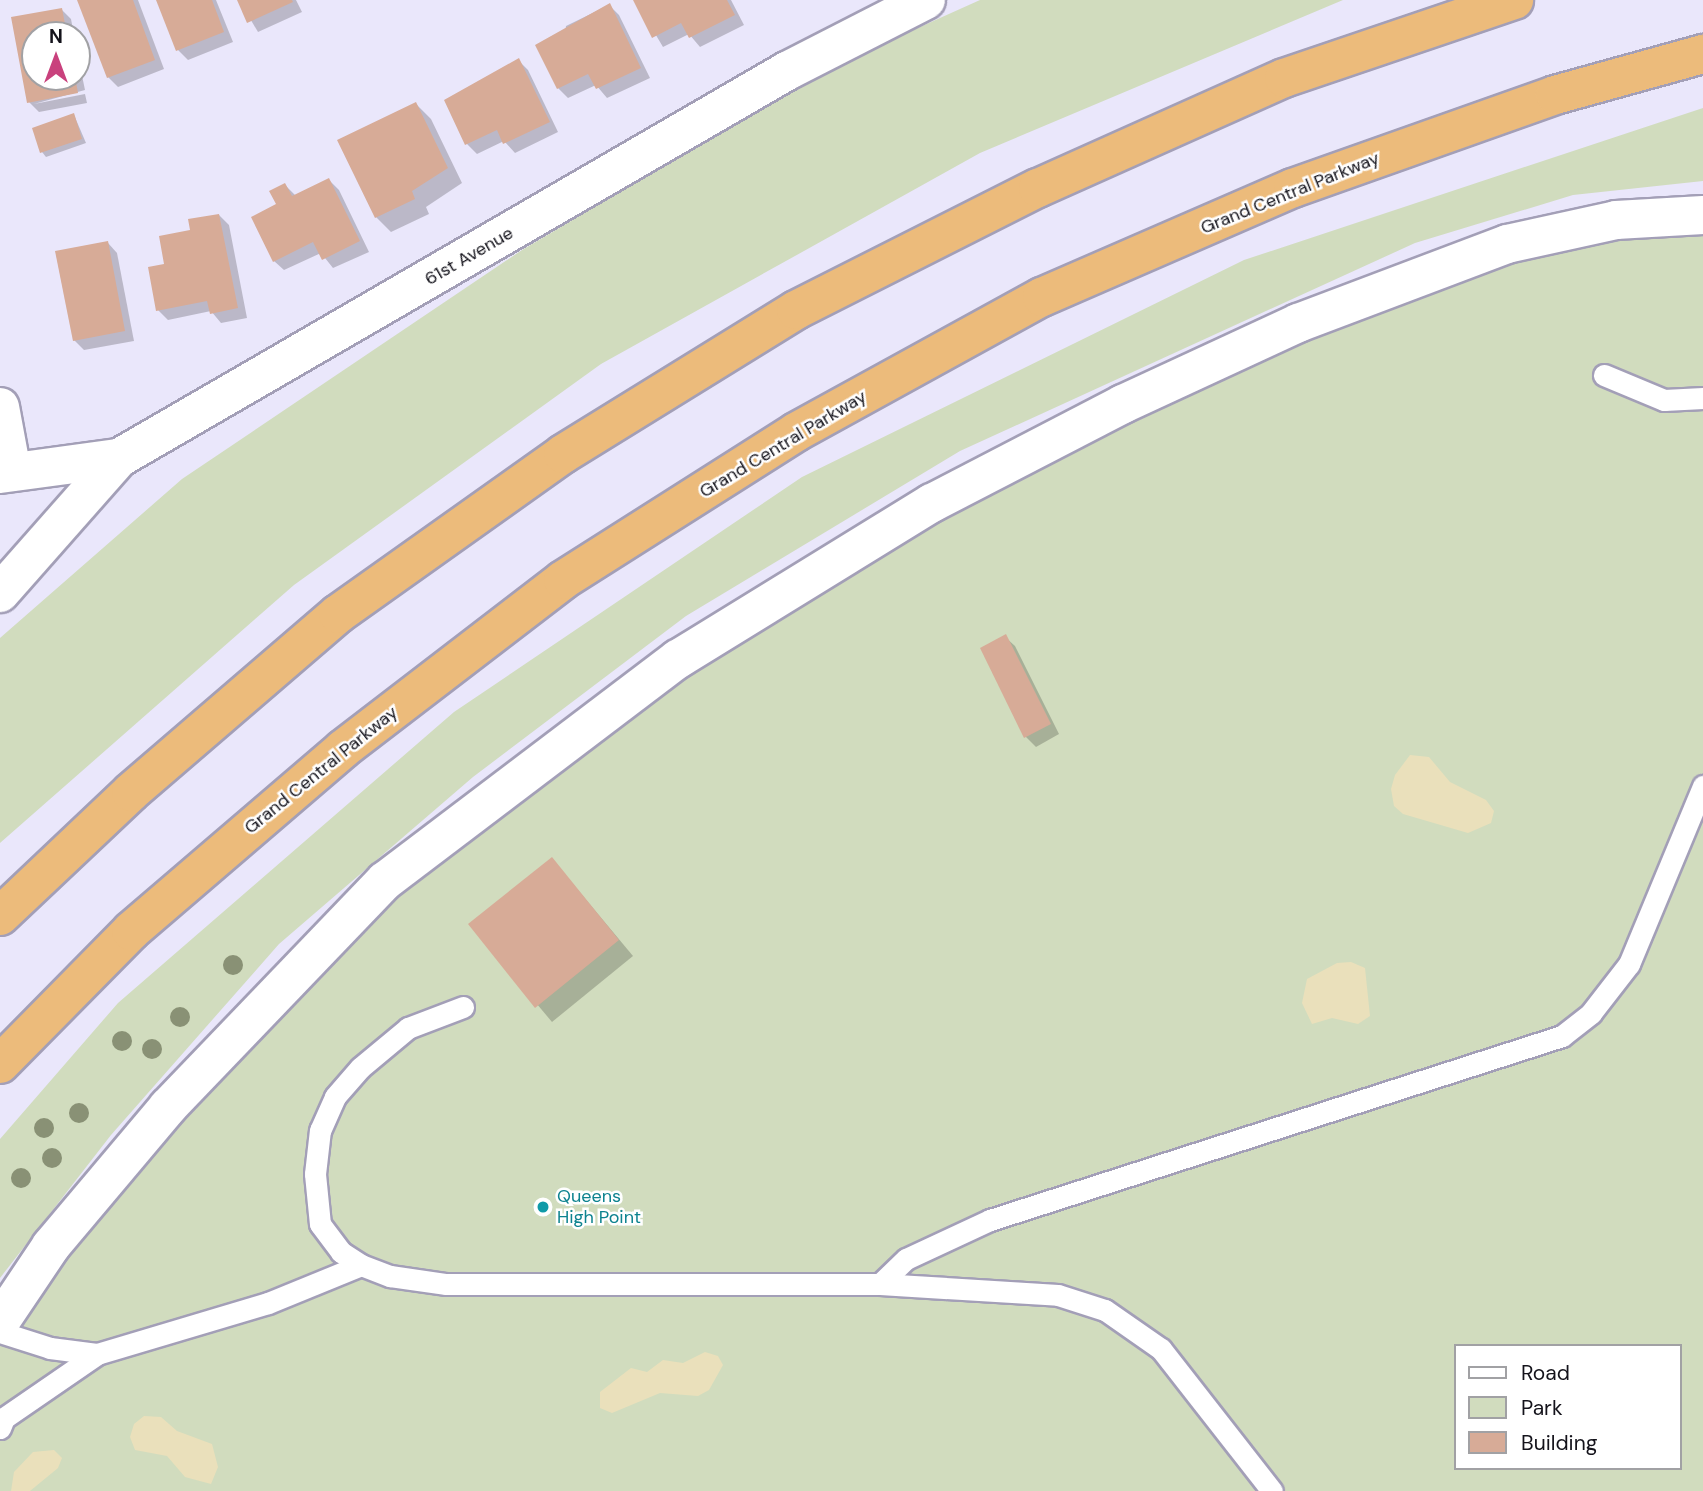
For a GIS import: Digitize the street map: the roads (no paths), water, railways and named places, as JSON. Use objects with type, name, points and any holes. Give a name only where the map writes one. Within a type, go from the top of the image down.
[{"type":"highway","points":[[0,916],[131,792],[338,614],[563,454],[796,310],[1038,188],[1284,78],[1514,0]]},
{"type":"highway","name":"Grand Central Parkway","points":[[0,1064],[131,931],[343,750],[563,580],[796,432],[1042,297],[1293,188],[1556,95],[1703,54]]},
{"type":"main road","name":"61st Avenue","points":[[6,473],[118,458],[787,71],[926,0]]},
{"type":"main road","points":[[0,1322],[51,1246],[168,1107],[385,881],[604,712],[689,652],[932,503],[1123,404],[1298,323],[1507,244],[1616,220],[1703,215]]},
{"type":"main road","points":[[0,407],[6,473]]},
{"type":"main road","points":[[0,593],[118,458]]},
{"type":"lane","points":[[1604,375],[1664,400],[1703,398]]},
{"type":"lane","points":[[880,1284],[906,1259],[990,1220],[1562,1036],[1591,1013],[1629,964],[1703,786]]},
{"type":"lane","points":[[463,1007],[408,1028],[360,1068],[335,1097],[320,1130],[315,1174],[320,1224],[341,1252],[361,1265],[390,1276],[446,1284],[880,1284],[1058,1295],[1105,1310],[1161,1349],[1272,1491]]},
{"type":"lane","points":[[0,1428],[4,1418],[97,1354],[268,1303],[361,1265]]},
{"type":"lane","points":[[0,1332],[50,1348],[97,1354]]},
{"type":"place","name":"Queens High Point","points":[[543,1207]]}]
